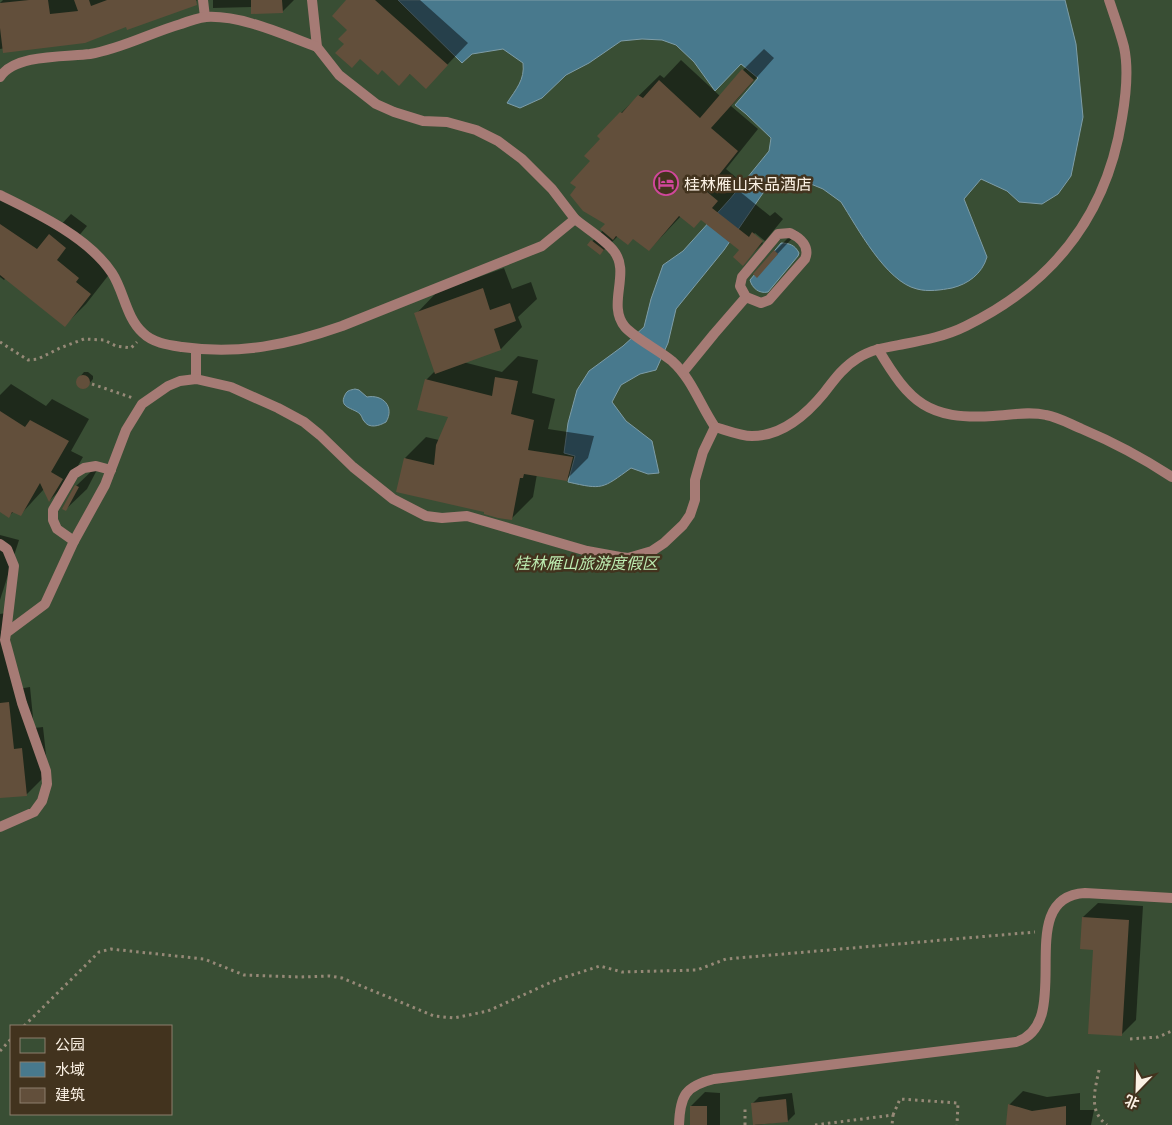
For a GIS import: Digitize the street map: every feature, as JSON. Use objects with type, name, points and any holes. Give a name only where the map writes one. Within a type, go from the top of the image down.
[{"type":"lane","points":[[203,0],[205,17]]},
{"type":"lane","points":[[312,0],[317,47],[339,75],[376,104],[394,112],[423,121],[448,122],[476,130],[498,141],[522,159],[552,189],[575,219],[614,250],[621,264],[617,304],[620,317],[626,327],[672,361],[683,372],[715,428],[751,436],[782,430],[794,422],[816,403],[844,368],[858,357],[878,349],[939,337],[966,326],[1028,287],[1054,264],[1076,238],[1094,207],[1109,175],[1119,137],[1126,98],[1127,74],[1124,48],[1109,0]]},
{"type":"lane","points":[[0,77],[5,70],[19,63],[109,50],[173,26],[205,17],[240,20],[317,47]]},
{"type":"lane","points":[[0,195],[23,206],[72,236],[97,255],[113,274],[130,316],[144,335],[164,344],[217,351],[249,350],[314,336],[542,246],[575,219]]},
{"type":"lane","points":[[790,233],[805,245],[807,253],[805,259],[769,300],[758,302],[746,297],[740,286],[742,277],[778,234],[790,233]]},
{"type":"lane","points":[[683,372],[746,297]]},
{"type":"lane","points":[[196,349],[196,379]]},
{"type":"lane","points":[[878,349],[894,377],[906,391],[930,408],[946,414],[968,416],[1029,413],[1046,415],[1112,442],[1146,459],[1172,477]]},
{"type":"lane","points":[[6,633],[45,604],[74,541],[105,485],[126,430],[142,404],[168,386],[180,381],[196,379],[242,391],[304,422],[320,434],[368,480],[393,499],[419,513],[435,518],[467,516],[587,551],[628,558],[652,551],[664,543],[683,525],[690,515],[695,500],[695,480],[704,452],[715,428]]},
{"type":"lane","points":[[74,541],[56,529],[53,520],[53,510],[74,474],[84,468],[96,466],[111,470]]},
{"type":"lane","points":[[0,544],[8,549],[14,566],[5,640],[19,694],[46,771],[48,784],[46,795],[34,812],[0,827]]},
{"type":"lane","points":[[679,1125],[679,1107],[686,1091],[699,1083],[714,1079],[1016,1042],[1025,1038],[1032,1033],[1041,1018],[1044,1004],[1047,931],[1051,916],[1059,904],[1078,894],[1094,893],[1172,898]]},
{"type":"path","points":[[0,342],[28,360],[38,360],[60,348],[84,339],[104,340],[116,346],[132,348],[144,335]]},
{"type":"path","points":[[92,384],[129,396],[142,404]]},
{"type":"path","points":[[25,1025],[99,952],[111,949],[204,959],[244,975],[330,976],[342,978],[434,1016],[454,1018],[488,1011],[556,980],[600,966],[622,972],[697,970],[726,959],[1047,931]]},
{"type":"path","points":[[1130,1039],[1158,1037],[1172,1031]]},
{"type":"path","points":[[0,1051],[10,1040]]},
{"type":"path","points":[[1099,1070],[1093,1101],[1098,1117],[1107,1125]]},
{"type":"path","points":[[892,1125],[892,1115],[900,1099],[958,1103],[957,1125]]},
{"type":"path","points":[[745,1125],[746,1109]]},
{"type":"path","points":[[815,1125],[892,1115]]},
{"type":"green space","name":"桂林雁山旅游度假区","points":[[0,0],[1172,0],[1172,1125],[0,1125]]},
{"type":"water","points":[[398,0],[1065,0],[1076,44],[1083,117],[1071,176],[1058,194],[1042,204],[1019,202],[1007,191],[981,179],[964,199],[987,257],[985,263],[974,277],[964,284],[930,291],[917,289],[905,284],[894,276],[873,252],[841,202],[823,189],[806,182],[785,180],[772,185],[763,193],[724,250],[676,309],[668,343],[656,370],[640,374],[621,385],[612,402],[626,421],[652,441],[659,473],[648,474],[631,468],[608,484],[596,487],[568,482],[575,456],[564,453],[568,423],[577,390],[589,371],[623,346],[644,327],[651,299],[663,265],[683,251],[730,199],[769,151],[771,138],[735,105],[758,78],[741,64],[715,91],[694,62],[676,45],[662,40],[621,41],[589,63],[566,75],[542,98],[520,108],[507,103],[517,89],[523,74],[523,63],[503,49],[472,54],[462,63]]},
{"type":"water","points":[[781,243],[794,246],[799,253],[798,256],[768,292],[759,291],[752,286],[750,280]]},
{"type":"water","points":[[355,389],[367,397],[378,398],[386,403],[389,411],[386,422],[377,426],[366,424],[360,414],[345,405],[343,399],[346,393],[349,390]]},
{"type":"building","points":[[48,0],[50,14],[78,11],[74,0],[89,0],[91,6],[107,0],[196,0],[197,5],[127,30],[126,27],[85,43],[3,53],[0,3]]},
{"type":"building","points":[[251,0],[282,0],[283,13],[251,14]]},
{"type":"building","points":[[346,0],[375,0],[448,65],[426,89],[410,74],[399,86],[382,70],[378,75],[360,59],[352,68],[335,53],[344,44],[338,39],[347,30],[332,16]]},
{"type":"building","points":[[742,69],[754,80],[711,128],[738,151],[706,191],[718,201],[712,208],[749,237],[752,232],[763,241],[743,266],[733,257],[739,250],[701,220],[694,228],[679,216],[649,251],[633,239],[628,245],[616,236],[613,240],[600,229],[605,224],[583,211],[570,195],[576,187],[570,183],[590,161],[584,156],[600,139],[597,136],[638,95],[643,98],[659,80],[700,118]]},
{"type":"building","points":[[0,224],[37,249],[49,234],[66,248],[57,260],[79,278],[76,282],[91,294],[65,327],[0,275]]},
{"type":"building","points":[[591,240],[604,250],[600,255],[587,245]]},
{"type":"building","points":[[774,250],[778,254],[757,278],[753,274]]},
{"type":"building","points":[[483,288],[490,310],[510,303],[516,321],[494,329],[501,350],[435,374],[414,313]]},
{"type":"building","points":[[80,375],[86,375],[90,382],[86,389],[80,389],[76,385],[76,379]]},
{"type":"building","points":[[495,377],[518,381],[511,414],[534,420],[528,450],[573,457],[567,481],[524,474],[523,478],[520,478],[512,520],[396,492],[404,458],[434,465],[436,445],[448,417],[417,410],[425,379],[492,396]]},
{"type":"building","points":[[0,411],[25,427],[30,420],[69,441],[51,472],[63,479],[49,502],[40,483],[21,516],[12,512],[9,518],[0,512]]},
{"type":"building","points":[[75,485],[79,487],[66,511],[62,509]]},
{"type":"building","points":[[9,702],[14,749],[22,748],[27,796],[0,798],[0,703]]},
{"type":"building","points":[[1082,917],[1129,920],[1122,1036],[1088,1034],[1093,950],[1080,949]]},
{"type":"building","points":[[786,1099],[788,1122],[753,1125],[751,1103]]},
{"type":"building","points":[[1008,1104],[1032,1111],[1066,1106],[1066,1125],[1006,1125]]},
{"type":"building","points":[[690,1106],[707,1106],[707,1125],[690,1125]]},
{"type":"place","name":"桂林雁山宋品酒店","points":[[666,183]]}]
